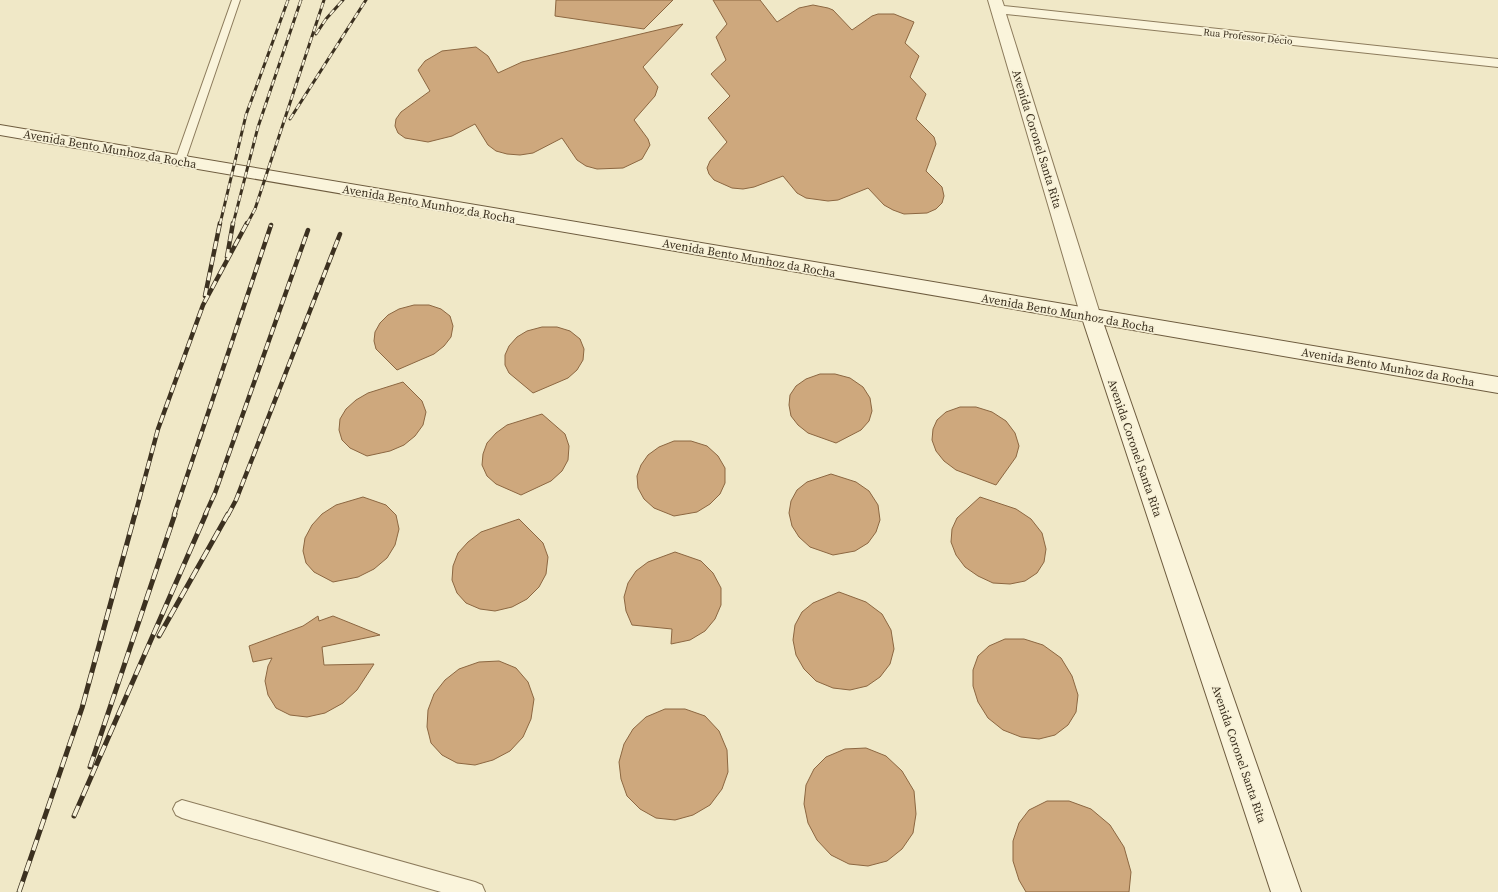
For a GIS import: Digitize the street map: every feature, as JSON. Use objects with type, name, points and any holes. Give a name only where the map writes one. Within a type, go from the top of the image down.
[{"type":"street","name":"Rua Professor Décio","points":[[996,4],[1498,63]]},
{"type":"street","name":"Avenida Coronel Santa Rita","points":[[996,4],[1091,317],[1286,892]]},
{"type":"street","name":"Avenida Bento Munhoz da Rocha","points":[[0,130],[1091,317],[1498,385]]},
{"type":"lane","points":[[180,161],[236,0]]},
{"type":"lane","points":[[182,809],[474,892]]},
{"type":"building","points":[[556,0],[673,0],[644,29],[555,16]]},
{"type":"building","points":[[713,0],[760,0],[777,22],[799,8],[813,5],[833,10],[852,30],[872,16],[878,14],[894,14],[914,22],[905,43],[919,56],[910,77],[926,94],[916,119],[934,137],[936,144],[926,171],[942,187],[944,196],[942,203],[936,209],[927,213],[904,214],[884,205],[868,188],[838,200],[828,201],[806,198],[797,193],[783,176],[754,187],[743,189],[732,188],[714,180],[709,174],[707,168],[710,161],[727,142],[708,118],[730,96],[711,74],[726,60],[716,37],[727,24]]},
{"type":"building","points":[[683,24],[643,67],[658,87],[655,96],[634,120],[648,139],[650,145],[642,159],[623,168],[597,169],[586,166],[577,160],[562,138],[533,153],[520,155],[496,151],[488,145],[475,124],[452,136],[428,142],[405,138],[398,133],[395,126],[396,119],[401,112],[430,91],[418,70],[425,61],[442,51],[476,47],[488,56],[498,73],[522,62]]},
{"type":"building","points":[[414,305],[429,305],[441,309],[450,316],[453,326],[451,337],[444,346],[434,354],[397,370],[376,349],[374,341],[375,332],[380,323],[388,315],[399,309]]},
{"type":"building","points":[[542,327],[557,327],[570,331],[580,339],[584,349],[583,360],[577,370],[568,378],[533,393],[509,373],[505,365],[505,355],[509,346],[517,337],[527,331]]},
{"type":"building","points":[[820,374],[835,374],[850,378],[863,387],[870,398],[872,411],[869,421],[861,430],[836,443],[808,433],[798,425],[791,416],[789,405],[790,395],[796,386],[806,379]]},
{"type":"building","points":[[403,382],[422,401],[426,412],[423,425],[415,436],[404,445],[390,451],[367,456],[350,448],[342,440],[339,430],[340,419],[346,409],[356,400],[368,393]]},
{"type":"building","points":[[960,407],[976,407],[992,412],[1006,421],[1015,433],[1019,446],[1016,457],[996,485],[956,470],[944,461],[936,451],[932,440],[933,429],[937,420],[946,412]]},
{"type":"building","points":[[542,414],[565,434],[569,446],[568,460],[562,471],[551,481],[521,495],[496,484],[487,476],[482,465],[483,454],[487,443],[496,433],[507,425]]},
{"type":"building","points":[[674,441],[691,441],[707,446],[718,456],[725,468],[725,483],[720,494],[710,504],[697,512],[674,516],[654,508],[644,499],[638,488],[637,476],[641,465],[648,455],[659,447]]},
{"type":"building","points":[[831,474],[856,482],[869,491],[878,505],[880,520],[876,532],[868,543],[855,551],[833,555],[810,547],[799,537],[792,526],[789,513],[791,501],[797,490],[807,482]]},
{"type":"building","points":[[363,497],[386,505],[396,515],[399,529],[395,545],[387,558],[374,569],[358,577],[333,582],[314,572],[306,563],[303,551],[305,538],[312,525],[322,514],[336,505]]},
{"type":"building","points":[[980,497],[1016,509],[1031,519],[1042,533],[1046,549],[1044,562],[1037,573],[1025,581],[1010,584],[993,583],[978,576],[965,567],[956,555],[951,542],[952,529],[957,518]]},
{"type":"building","points":[[519,519],[543,543],[548,557],[546,574],[539,587],[527,599],[512,607],[495,611],[480,609],[466,603],[457,593],[452,580],[453,566],[458,553],[468,542],[481,532]]},
{"type":"building","points":[[675,552],[701,561],[713,573],[721,588],[721,605],[715,619],[705,631],[690,640],[671,644],[672,629],[632,625],[626,611],[624,597],[628,583],[636,571],[648,562]]},
{"type":"building","points":[[839,592],[866,602],[882,614],[891,630],[894,649],[890,664],[880,677],[867,686],[850,690],[833,688],[816,681],[804,669],[796,655],[793,640],[795,625],[802,612],[813,603]]},
{"type":"building","points":[[318,616],[319,621],[333,616],[380,635],[322,647],[324,665],[374,664],[357,690],[343,703],[325,713],[307,717],[290,715],[276,708],[268,695],[265,681],[268,666],[272,658],[253,662],[249,646],[303,626]]},
{"type":"building","points":[[1005,639],[1024,639],[1043,645],[1061,658],[1072,676],[1078,695],[1076,712],[1068,725],[1055,735],[1039,739],[1021,737],[1003,730],[988,718],[978,702],[973,686],[973,670],[978,656],[989,646]]},
{"type":"building","points":[[499,661],[516,668],[528,682],[534,699],[531,719],[523,737],[510,751],[493,760],[475,765],[457,763],[442,755],[431,743],[427,727],[428,710],[434,694],[445,680],[459,669],[479,662]]},
{"type":"building","points":[[665,709],[685,709],[705,716],[719,731],[727,750],[728,772],[722,789],[710,805],[693,815],[675,820],[656,818],[640,809],[627,796],[621,779],[619,762],[624,744],[633,729],[646,717]]},
{"type":"building","points":[[866,748],[886,756],[902,771],[914,791],[916,814],[913,833],[902,849],[887,861],[868,866],[849,864],[831,855],[817,840],[808,823],[804,804],[806,785],[814,769],[826,757],[845,749]]},
{"type":"building","points":[[1047,801],[1069,801],[1091,809],[1110,825],[1124,847],[1131,872],[1129,892],[1026,892],[1019,880],[1013,861],[1013,841],[1019,823],[1029,810]]},
{"type":"railway","points":[[220,224],[246,115],[288,0]]},
{"type":"railway","points":[[233,224],[258,127],[301,0]]},
{"type":"railway","points":[[247,224],[255,209],[324,0]]},
{"type":"railway","points":[[316,34],[326,19],[343,0]]},
{"type":"railway","points":[[290,119],[366,0]]},
{"type":"railway","points":[[205,296],[220,223]]},
{"type":"railway","points":[[227,257],[233,223]]},
{"type":"railway","points":[[135,515],[158,429],[203,305],[247,223]]},
{"type":"railway","points":[[174,515],[271,225]]},
{"type":"railway","points":[[205,515],[215,493],[308,230]]},
{"type":"railway","points":[[228,515],[236,500],[340,234]]},
{"type":"railway","points":[[19,892],[82,708],[135,514]]},
{"type":"railway","points":[[90,767],[175,514]]},
{"type":"railway","points":[[74,816],[206,514]]},
{"type":"railway","points":[[159,636],[228,514]]}]
